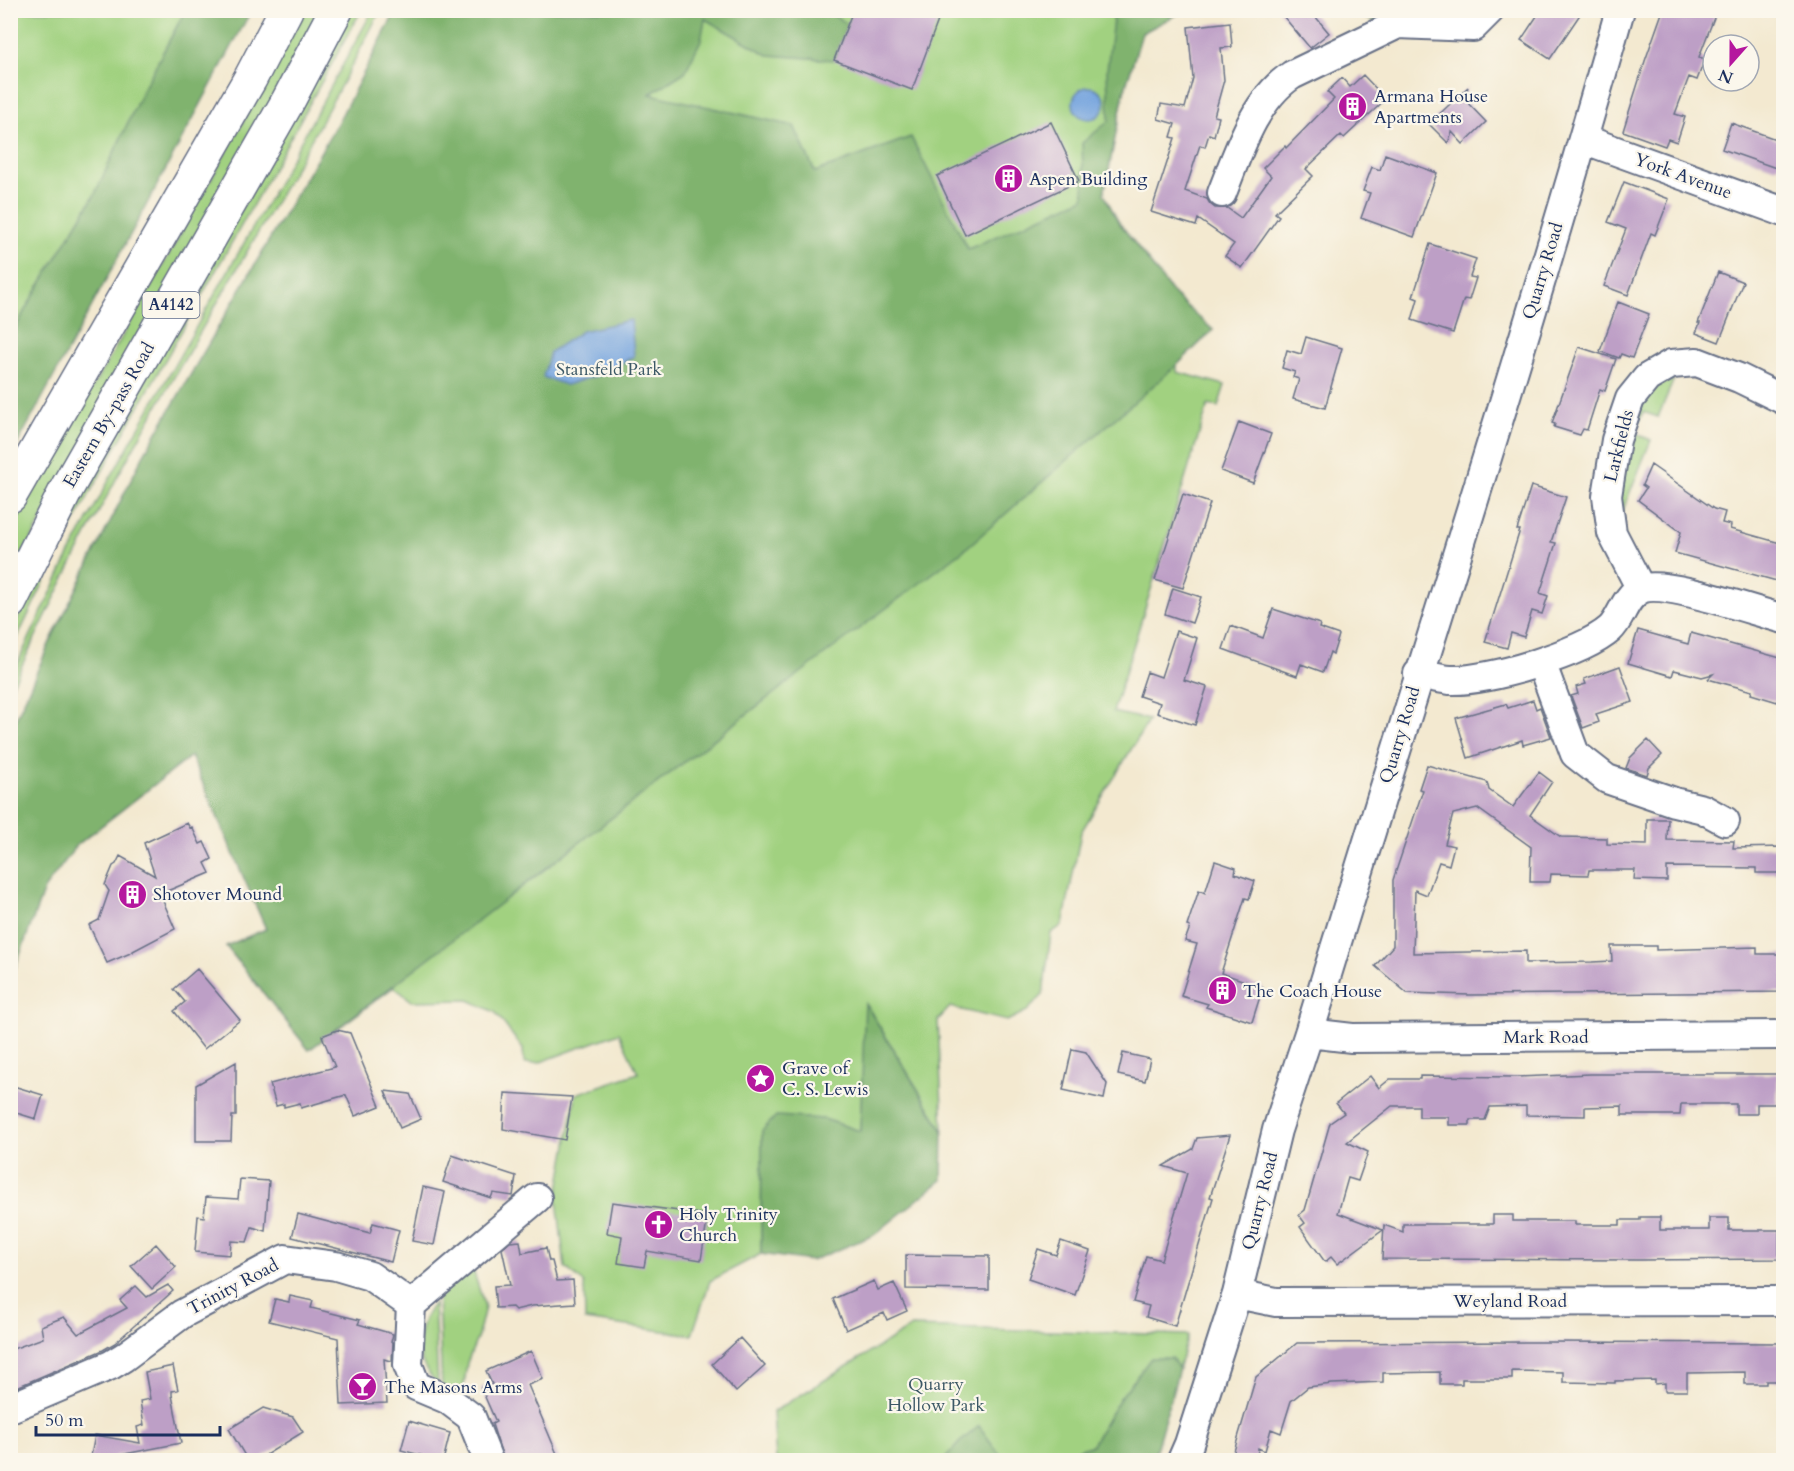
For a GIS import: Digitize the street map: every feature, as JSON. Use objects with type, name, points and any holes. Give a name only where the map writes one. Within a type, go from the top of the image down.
[{"type":"highway","name":"A4142","points":[[10,495],[250,79],[286,10]]},
{"type":"highway","name":"Eastern By-pass Road","points":[[10,602],[68,486],[282,111],[336,10]]},
{"type":"street","points":[[1222,193],[1250,125],[1280,82],[1398,24],[1473,27],[1490,10]]},
{"type":"street","name":"Quarry Road","points":[[1182,1461],[1237,1294],[1277,1130],[1309,1033],[1583,140],[1620,10]]},
{"type":"street","name":"York Avenue","points":[[1583,140],[1784,212]]},
{"type":"street","name":"Larkfields","points":[[1641,589],[1612,533],[1607,496],[1616,440],[1630,399],[1647,378],[1671,364],[1697,362],[1739,378],[1784,400]]},
{"type":"street","points":[[1418,674],[1450,680],[1479,677],[1541,662],[1594,641],[1612,627],[1627,602],[1641,589],[1666,587],[1784,620]]},
{"type":"street","points":[[1541,662],[1575,754],[1607,779],[1674,802],[1703,809],[1725,821]]},
{"type":"street","name":"Mark Road","points":[[1309,1033],[1352,1038],[1784,1035]]},
{"type":"street","points":[[488,1461],[471,1417],[447,1399],[416,1386],[408,1365],[411,1305],[537,1198]]},
{"type":"street","name":"Trinity Road","points":[[10,1408],[111,1365],[177,1317],[285,1259],[336,1266],[370,1276],[411,1305]]},
{"type":"street","name":"Weyland Road","points":[[1237,1294],[1276,1302],[1784,1301]]},
{"type":"green space","points":[[373,10],[380,11],[349,70],[119,474],[63,580],[11,688],[11,677],[66,561],[109,480],[272,194]]},
{"type":"green space","points":[[11,11],[185,11],[143,90],[94,196],[26,308],[11,338]]},
{"type":"green space","points":[[185,11],[251,11],[11,456],[11,338],[26,308],[94,196],[143,90]]},
{"type":"green space","points":[[305,11],[323,11],[11,576],[10,529],[148,292]]},
{"type":"green space","points":[[352,11],[361,11],[90,493],[11,651],[11,632],[92,473]]},
{"type":"green space","name":"Stansfeld Park","points":[[396,11],[1183,11],[1142,33],[1124,92],[1104,194],[1118,221],[1174,295],[1213,330],[1177,365],[1177,372],[1225,385],[1218,407],[1208,405],[1113,712],[1149,720],[1081,832],[1063,925],[1051,933],[1043,995],[1027,1011],[1007,1021],[950,1007],[938,1020],[943,1131],[866,1004],[860,1131],[824,1119],[762,1131],[761,1254],[710,1281],[692,1335],[585,1320],[584,1283],[565,1267],[557,1200],[576,1094],[638,1073],[619,1033],[538,1063],[524,1063],[523,1049],[495,1012],[469,1000],[412,1001],[394,987],[309,1050],[226,946],[266,929],[191,756],[77,845],[44,889],[11,979],[11,730],[51,640],[143,456],[337,124]]},
{"type":"green space","name":"Stansfeld Park","points":[[396,11],[827,11],[848,24],[834,60],[768,55],[705,19],[701,40],[685,72],[650,94],[794,126],[815,172],[911,137],[968,249],[1084,198],[1082,143],[1109,121],[1107,70],[1114,11],[1183,11],[1142,33],[1124,92],[1104,194],[1118,221],[1174,295],[1213,330],[1177,365],[964,550],[309,1050],[226,946],[266,929],[191,756],[77,845],[44,889],[11,979],[11,730],[51,640],[143,456],[337,124]]},
{"type":"green space","points":[[1349,11],[1462,11],[1384,26]]},
{"type":"green space","points":[[1674,379],[1658,417],[1643,412],[1634,433],[1651,440],[1620,517],[1618,506],[1628,442],[1633,425],[1647,397],[1657,386]]},
{"type":"green space","points":[[865,1003],[943,1131],[942,1180],[874,1235],[811,1261],[761,1254],[762,1131],[776,1116],[824,1119],[860,1131]]},
{"type":"green space","points":[[472,1267],[485,1307],[478,1336],[467,1363],[462,1401],[442,1389],[438,1296]]},
{"type":"green space","points":[[434,1303],[438,1385],[424,1366],[419,1350],[422,1325]]},
{"type":"green space","name":"Quarry Hollow Park","points":[[911,1327],[1188,1335],[1153,1460],[776,1460],[773,1412]]},
{"type":"green space","points":[[1151,1358],[1172,1358],[1179,1369],[1153,1460],[1043,1460],[1091,1446],[1120,1398]]},
{"type":"green space","points":[[979,1426],[1004,1460],[944,1460],[959,1443]]},
{"type":"water","points":[[1089,87],[1100,92],[1105,103],[1100,114],[1089,119],[1078,114],[1073,103],[1078,92]]},
{"type":"water","points":[[631,320],[634,356],[602,374],[566,385],[543,377],[550,352],[582,331]]},
{"type":"building","points":[[853,10],[942,10],[912,90],[834,60]]},
{"type":"building","points":[[1278,10],[1310,10],[1329,33],[1310,48]]},
{"type":"building","points":[[1541,10],[1583,10],[1550,59],[1521,40]]},
{"type":"building","points":[[1663,10],[1717,10],[1708,33],[1701,33],[1699,57],[1701,58],[1701,70],[1697,80],[1689,77],[1675,114],[1685,117],[1677,142],[1668,139],[1665,146],[1623,131]]},
{"type":"building","points":[[1230,22],[1232,47],[1221,48],[1224,80],[1214,116],[1219,117],[1214,136],[1209,134],[1205,147],[1200,145],[1185,191],[1207,199],[1215,208],[1227,208],[1241,218],[1271,176],[1263,168],[1334,99],[1327,92],[1342,78],[1350,87],[1363,75],[1386,99],[1344,138],[1341,135],[1306,169],[1313,176],[1275,213],[1279,216],[1242,268],[1225,256],[1234,244],[1198,219],[1196,226],[1151,212],[1175,138],[1171,137],[1175,124],[1158,119],[1161,104],[1185,108],[1193,78],[1188,27]]},
{"type":"building","points":[[1468,87],[1464,99],[1486,122],[1463,144],[1452,132],[1448,143],[1429,124]]},
{"type":"building","name":"Aspen Building","points":[[1051,122],[1079,181],[965,235],[937,176]]},
{"type":"building","points":[[1731,123],[1784,142],[1784,168],[1777,165],[1776,168],[1722,149]]},
{"type":"building","points":[[1385,154],[1437,173],[1414,237],[1361,218],[1370,193],[1363,191],[1372,167],[1380,170]]},
{"type":"building","points":[[1624,182],[1669,199],[1655,235],[1651,233],[1628,295],[1604,286],[1626,229],[1608,222]]},
{"type":"building","points":[[1430,244],[1476,259],[1470,277],[1476,278],[1469,300],[1464,299],[1453,333],[1412,320],[1418,299],[1413,297]]},
{"type":"building","points":[[1718,272],[1743,282],[1719,342],[1696,333]]},
{"type":"building","points":[[1618,302],[1649,314],[1632,358],[1621,354],[1619,358],[1600,351]]},
{"type":"building","points":[[1306,337],[1342,348],[1325,408],[1293,399],[1299,379],[1293,377],[1295,372],[1282,368],[1287,350],[1301,354]]},
{"type":"building","points":[[1579,347],[1616,359],[1605,391],[1600,389],[1587,430],[1583,429],[1580,435],[1554,427],[1555,424],[1552,423]]},
{"type":"building","points":[[1239,422],[1271,434],[1253,483],[1221,471]]},
{"type":"building","points":[[1651,465],[1714,509],[1725,512],[1722,523],[1731,525],[1730,529],[1784,544],[1784,583],[1675,553],[1681,532],[1638,500],[1646,488],[1642,485]]},
{"type":"building","points":[[1531,486],[1566,497],[1551,542],[1556,543],[1540,593],[1548,596],[1542,614],[1532,611],[1524,637],[1511,633],[1507,648],[1485,642],[1520,530],[1517,530]]},
{"type":"building","points":[[1183,494],[1210,503],[1183,588],[1155,580]]},
{"type":"building","points":[[1173,588],[1201,597],[1192,623],[1165,614]]},
{"type":"building","points":[[1273,609],[1320,624],[1319,628],[1339,635],[1333,654],[1330,652],[1323,672],[1301,664],[1297,676],[1223,649],[1231,626],[1263,638]]},
{"type":"building","points":[[1638,630],[1688,644],[1691,633],[1784,659],[1784,704],[1751,694],[1752,691],[1708,679],[1713,674],[1702,677],[1674,670],[1672,676],[1628,663]]},
{"type":"building","points":[[1176,631],[1197,638],[1184,680],[1207,687],[1195,725],[1157,713],[1160,703],[1139,696],[1147,672],[1161,677]]},
{"type":"building","points":[[1620,666],[1633,702],[1596,714],[1599,722],[1583,728],[1571,696],[1578,694],[1576,687],[1586,684],[1584,679]]},
{"type":"building","points":[[1533,700],[1536,709],[1540,707],[1551,737],[1523,745],[1522,740],[1468,758],[1456,718],[1506,704],[1508,708]]},
{"type":"building","points":[[1648,740],[1662,755],[1649,768],[1647,775],[1626,768],[1630,758]]},
{"type":"building","points":[[1427,765],[1487,782],[1489,790],[1513,807],[1539,772],[1552,782],[1530,815],[1561,837],[1607,838],[1607,844],[1647,845],[1647,819],[1668,819],[1667,840],[1734,841],[1733,848],[1784,847],[1784,873],[1756,873],[1756,868],[1667,867],[1667,881],[1634,880],[1635,870],[1589,870],[1588,875],[1551,874],[1550,882],[1530,882],[1531,847],[1477,808],[1453,814],[1445,844],[1454,846],[1449,865],[1439,862],[1427,895],[1415,890],[1413,953],[1526,951],[1526,963],[1592,962],[1612,961],[1611,946],[1656,946],[1656,950],[1757,947],[1757,954],[1784,954],[1784,992],[1470,995],[1407,993],[1375,966],[1393,946],[1393,880],[1423,790],[1419,789]]},
{"type":"building","name":"Shotover Mound","points":[[187,823],[190,828],[192,827],[200,844],[204,842],[212,859],[205,863],[210,873],[160,894],[175,929],[107,963],[89,925],[99,920],[109,891],[105,885],[113,866],[120,856],[155,876],[144,843]]},
{"type":"building","points":[[1215,861],[1236,868],[1235,874],[1255,881],[1249,899],[1245,898],[1221,973],[1263,987],[1252,1022],[1181,996],[1197,944],[1185,941],[1190,927],[1187,926],[1199,890],[1205,893]]},
{"type":"building","points":[[197,969],[240,1020],[204,1049],[174,1011],[185,1002],[174,989]]},
{"type":"building","points":[[337,1030],[350,1033],[380,1106],[355,1116],[346,1095],[301,1108],[300,1103],[284,1107],[284,1104],[276,1106],[270,1084],[335,1067],[322,1036]]},
{"type":"building","points":[[1072,1049],[1086,1052],[1107,1084],[1104,1099],[1063,1090]]},
{"type":"building","points":[[1123,1053],[1150,1059],[1145,1081],[1118,1075]]},
{"type":"building","points":[[236,1062],[236,1116],[232,1116],[231,1141],[196,1141],[196,1085]]},
{"type":"building","points":[[1591,1074],[1778,1074],[1777,1104],[1757,1104],[1757,1114],[1736,1114],[1736,1104],[1681,1104],[1680,1115],[1622,1115],[1622,1106],[1585,1107],[1585,1116],[1526,1115],[1526,1106],[1490,1107],[1485,1120],[1470,1120],[1470,1125],[1449,1125],[1449,1117],[1419,1117],[1419,1106],[1392,1106],[1347,1142],[1368,1152],[1358,1181],[1348,1178],[1338,1213],[1383,1230],[1337,1264],[1331,1257],[1325,1262],[1300,1227],[1305,1223],[1299,1215],[1305,1210],[1330,1123],[1344,1113],[1336,1103],[1370,1076],[1379,1088],[1390,1079],[1420,1079],[1420,1076],[1516,1077]]},
{"type":"building","points":[[10,1085],[43,1095],[36,1119],[10,1111]]},
{"type":"building","points":[[385,1091],[410,1094],[421,1119],[400,1128]]},
{"type":"building","points":[[505,1093],[572,1097],[565,1140],[503,1129]]},
{"type":"building","points":[[1230,1135],[1210,1197],[1213,1198],[1175,1326],[1146,1317],[1149,1306],[1133,1302],[1146,1256],[1161,1260],[1187,1173],[1163,1166],[1193,1149],[1197,1138]]},
{"type":"building","points":[[452,1155],[516,1176],[513,1196],[493,1193],[491,1198],[443,1182]]},
{"type":"building","points":[[240,1179],[269,1181],[265,1231],[252,1227],[247,1242],[231,1241],[230,1255],[195,1252],[198,1216],[204,1217],[206,1197],[238,1199]]},
{"type":"building","points":[[423,1187],[445,1192],[434,1245],[412,1241]]},
{"type":"building","name":"Holy Trinity Church","points":[[612,1202],[708,1215],[701,1260],[647,1251],[644,1267],[618,1263],[622,1236],[607,1233]]},
{"type":"building","points":[[298,1214],[370,1233],[373,1223],[399,1230],[391,1262],[292,1237]]},
{"type":"building","points":[[1493,1215],[1513,1215],[1513,1221],[1575,1221],[1575,1225],[1620,1225],[1620,1220],[1660,1217],[1660,1230],[1709,1230],[1709,1218],[1729,1218],[1729,1230],[1779,1230],[1779,1259],[1382,1259],[1384,1225],[1403,1232],[1403,1224],[1493,1224]]},
{"type":"building","points":[[520,1241],[522,1253],[546,1248],[557,1281],[573,1280],[575,1303],[532,1306],[515,1310],[512,1307],[496,1308],[494,1286],[510,1285],[502,1249],[510,1242]]},
{"type":"building","points":[[1061,1241],[1090,1251],[1075,1295],[1028,1279],[1038,1249],[1056,1255]]},
{"type":"building","points":[[156,1244],[176,1267],[152,1289],[131,1266]]},
{"type":"building","points":[[906,1255],[989,1256],[989,1290],[906,1289]]},
{"type":"building","points":[[874,1281],[878,1290],[894,1283],[907,1311],[887,1320],[884,1313],[846,1330],[833,1299]]},
{"type":"building","points":[[168,1285],[173,1291],[115,1343],[10,1390],[10,1350],[43,1338],[41,1326],[64,1317],[78,1334],[127,1308],[120,1300],[136,1286],[147,1297]]},
{"type":"building","points":[[290,1296],[313,1301],[311,1308],[360,1320],[358,1324],[393,1334],[392,1361],[384,1359],[387,1403],[341,1405],[338,1338],[269,1321],[275,1299],[289,1302]]},
{"type":"building","points":[[740,1338],[765,1366],[736,1392],[712,1364]]},
{"type":"building","points":[[1297,1343],[1784,1343],[1784,1372],[1780,1372],[1780,1381],[1766,1381],[1766,1384],[1745,1384],[1745,1372],[1687,1373],[1687,1391],[1665,1391],[1665,1383],[1655,1384],[1655,1380],[1615,1381],[1615,1383],[1563,1382],[1563,1372],[1512,1371],[1512,1379],[1462,1379],[1462,1384],[1440,1384],[1440,1372],[1383,1373],[1383,1382],[1308,1387],[1291,1401],[1281,1433],[1271,1429],[1265,1451],[1258,1448],[1257,1458],[1232,1458],[1256,1377]]},
{"type":"building","points":[[531,1351],[543,1379],[528,1385],[560,1461],[504,1461],[492,1424],[496,1422],[481,1388],[492,1384],[486,1371]]},
{"type":"building","points":[[173,1366],[178,1390],[172,1391],[172,1395],[181,1443],[115,1456],[114,1461],[90,1461],[95,1435],[140,1443],[137,1427],[144,1425],[140,1401],[150,1399],[145,1372]]},
{"type":"building","points":[[263,1408],[293,1417],[303,1432],[256,1461],[248,1461],[229,1429]]},
{"type":"building","points":[[409,1421],[450,1433],[443,1461],[401,1450]]},
{"type":"place","name":"Armana House Apartments","points":[[1353,106]]},
{"type":"place","name":"Aspen Building","points":[[1008,179]]},
{"type":"place","name":"Shotover Mound","points":[[132,894]]},
{"type":"place","name":"The Coach House","points":[[1222,991]]},
{"type":"place","name":"Grave of C. S. Lewis","points":[[761,1078]]},
{"type":"place","name":"Holy Trinity Church","points":[[658,1224]]},
{"type":"place","name":"The Masons Arms","points":[[363,1387]]}]
